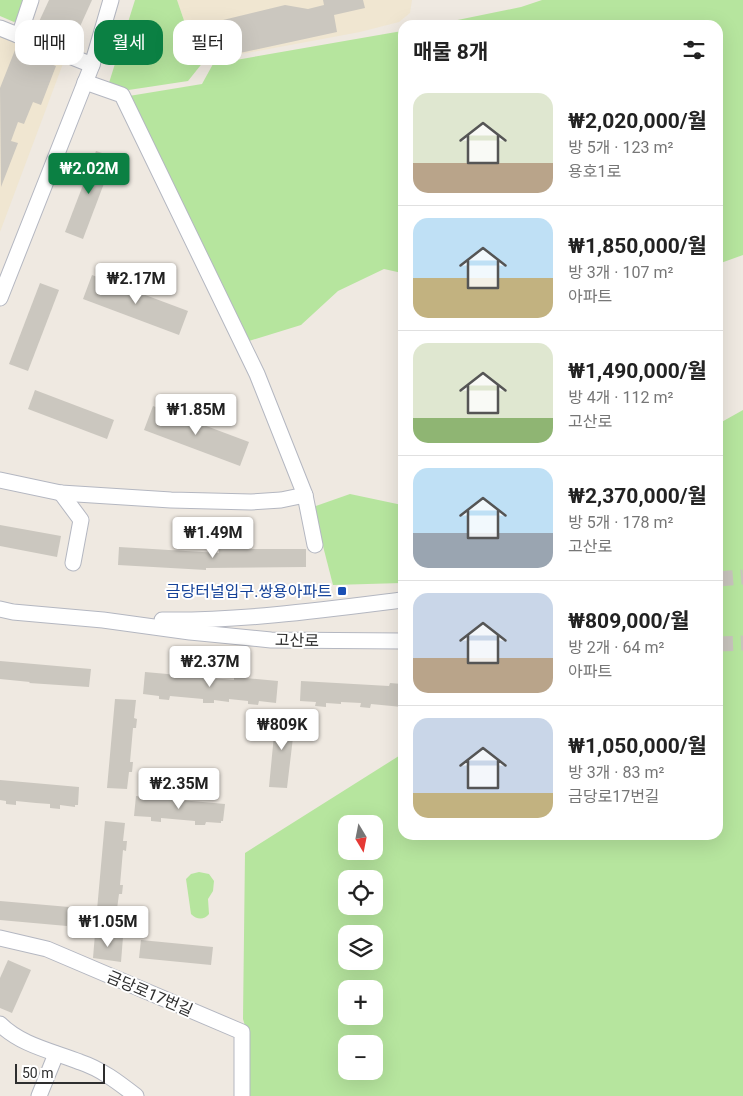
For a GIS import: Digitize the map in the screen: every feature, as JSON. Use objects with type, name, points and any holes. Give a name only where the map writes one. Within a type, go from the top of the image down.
[{"type":"street","points":[[24,20],[31,0]]},
{"type":"street","points":[[0,298],[4,275],[92,65],[111,0]]},
{"type":"street","points":[[0,28],[15,34]]},
{"type":"street","points":[[84,62],[92,65]]},
{"type":"street","points":[[85,82],[122,94],[257,374],[305,495],[314,545]]},
{"type":"street","points":[[0,480],[61,493],[171,500],[251,502],[281,500],[305,495]]},
{"type":"street","points":[[61,493],[81,520],[72,563]]},
{"type":"street","name":"고산로","points":[[103,620],[190,621],[258,616],[398,600]]},
{"type":"street","name":"고산로","points":[[0,609],[271,640],[398,641]]},
{"type":"street","name":"금당로17번길","points":[[0,938],[47,949],[242,1032],[242,1096]]},
{"type":"street","points":[[0,1024],[11,1035],[56,1054],[81,1062],[111,1077],[136,1096]]},
{"type":"street","points":[[39,1096],[56,1054]]},
{"type":"shaded area","points":[[177,0],[412,0],[410,13],[401,20],[398,20],[398,22],[360,32],[242,54],[242,20],[184,20]]},
{"type":"shaded area","points":[[0,35],[15,41],[15,65],[63,65],[0,232]]},
{"type":"green space","points":[[0,0],[27,0],[20,19],[14,22],[0,16]]},
{"type":"green space","points":[[135,0],[177,0],[184,20],[173,20],[173,65],[201,65],[188,81],[122,91],[108,86],[115,65],[163,65],[163,20],[129,20]]},
{"type":"green space","points":[[542,0],[743,0],[743,255],[723,262],[723,20],[457,20],[521,7]]},
{"type":"green space","points":[[398,32],[398,272],[384,269],[338,291],[301,325],[249,341],[129,96],[202,84],[212,65],[242,65],[242,59]]},
{"type":"green space","points":[[743,410],[743,1096],[249,1096],[249,1040],[243,1019],[245,853],[398,757],[398,840],[723,840],[723,421]]},
{"type":"green space","points":[[350,494],[398,504],[398,583],[333,585],[313,507]]},
{"type":"green space","points":[[199,872],[209,874],[214,881],[213,891],[208,899],[209,914],[200,918],[191,914],[186,879],[191,874]]},
{"type":"building","points":[[49,0],[92,0],[83,20],[40,20]]},
{"type":"building","points":[[323,0],[363,0],[365,8],[334,15],[337,32],[242,53],[242,20],[223,20],[285,5],[308,9],[324,5]]},
{"type":"building","points":[[15,50],[15,65],[56,66],[41,105],[33,102],[24,124],[18,122],[11,141],[18,143],[1,187],[0,88]]},
{"type":"building","points":[[96,151],[114,157],[83,239],[65,232]]},
{"type":"building","points":[[92,275],[188,311],[179,335],[83,299]]},
{"type":"building","points":[[40,283],[59,290],[28,371],[9,364]]},
{"type":"building","points":[[35,390],[114,420],[107,439],[28,409]]},
{"type":"building","points":[[153,406],[249,442],[240,466],[144,430]]},
{"type":"building","points":[[0,525],[61,536],[57,557],[0,546]]},
{"type":"building","points":[[119,547],[219,553],[219,549],[306,549],[306,567],[206,568],[206,570],[118,565]]},
{"type":"building","points":[[0,661],[91,669],[89,687],[0,679]]},
{"type":"building","points":[[145,672],[234,680],[234,677],[278,681],[276,703],[259,701],[258,705],[248,704],[248,701],[229,699],[229,702],[214,700],[214,703],[203,703],[203,699],[170,696],[169,700],[159,699],[159,696],[143,694]]},
{"type":"building","points":[[301,681],[389,686],[390,683],[398,684],[398,707],[371,704],[370,708],[360,707],[361,703],[341,702],[341,704],[326,703],[326,707],[315,706],[316,702],[300,701]]},
{"type":"building","points":[[115,699],[136,700],[134,718],[137,719],[136,728],[133,728],[130,762],[133,762],[132,772],[129,772],[127,789],[107,788]]},
{"type":"building","points":[[276,714],[293,715],[292,729],[294,729],[287,788],[269,787]]},
{"type":"building","points":[[0,780],[79,787],[78,805],[75,805],[75,807],[60,805],[60,809],[50,808],[50,804],[16,801],[16,805],[6,804],[6,801],[0,800]]},
{"type":"building","points":[[136,796],[225,804],[223,821],[221,823],[206,822],[205,825],[195,825],[195,821],[161,818],[161,822],[151,821],[151,817],[134,816]]},
{"type":"building","points":[[105,821],[125,823],[123,841],[127,841],[126,851],[123,850],[120,885],[123,885],[122,894],[119,894],[115,912],[97,910]]},
{"type":"building","points":[[0,901],[69,907],[67,926],[0,920]]},
{"type":"building","points":[[95,934],[123,937],[121,962],[93,958]]},
{"type":"building","points":[[141,940],[213,947],[211,965],[139,958]]},
{"type":"building","points":[[8,960],[31,970],[12,1013],[0,1008],[0,978]]},
{"type":"tunnel","points":[[723,579],[743,577]]},
{"type":"tunnel","points":[[723,644],[743,643]]},
{"type":"place","name":"금당터널입구.쌍용아파트","points":[[342,591]]}]
